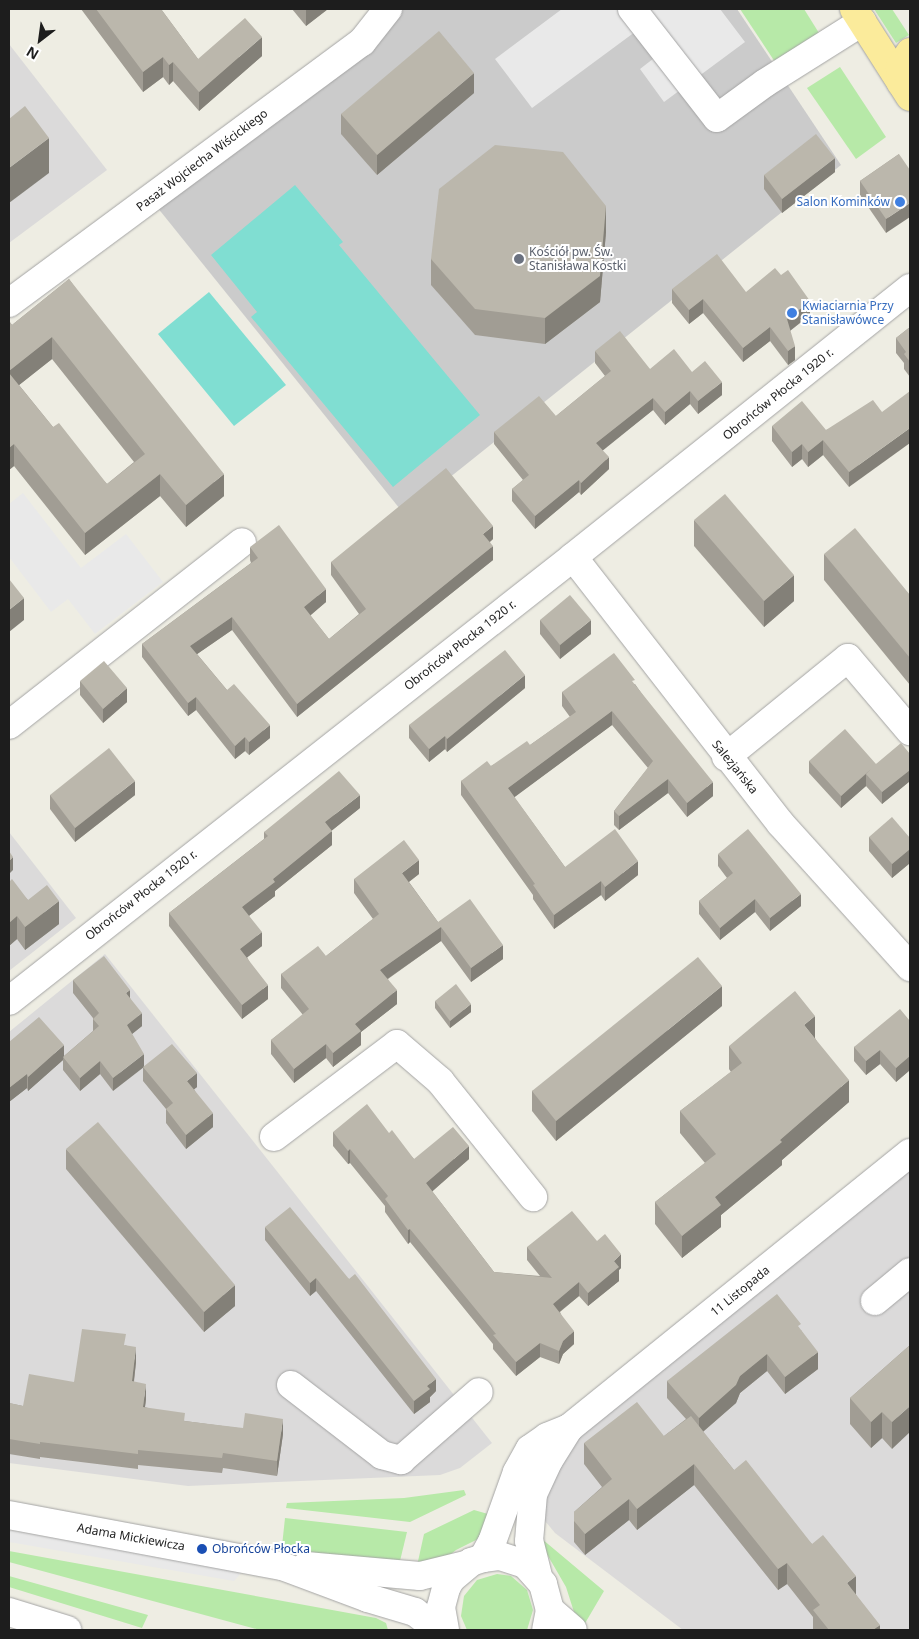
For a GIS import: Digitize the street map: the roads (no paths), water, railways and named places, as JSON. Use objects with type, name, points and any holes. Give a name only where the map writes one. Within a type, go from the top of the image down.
[{"type":"main road","points":[[858,15],[906,90]]},
{"type":"main road","points":[[906,90],[900,67],[910,52]]},
{"type":"street","name":"Pasaż Wojciecha Wiścickiego","points":[[9,303],[362,42],[388,9]]},
{"type":"street","points":[[632,9],[717,118],[858,15]]},
{"type":"street","name":"Obrońców Płocka 1920 r.","points":[[9,1000],[573,557],[910,288]]},
{"type":"street","points":[[9,725],[242,542]]},
{"type":"street","name":"Salezjańska","points":[[573,557],[726,757],[781,824],[910,967]]},
{"type":"street","points":[[726,757],[848,658],[910,730]]},
{"type":"street","points":[[274,1137],[397,1044],[440,1081],[533,1197]]},
{"type":"street","name":"11 Listopada","points":[[548,1620],[547,1592],[538,1576],[529,1541],[533,1494],[549,1460],[570,1428],[910,1153]]},
{"type":"street","points":[[875,1301],[910,1272]]},
{"type":"street","points":[[291,1384],[382,1455],[401,1460],[479,1392]]},
{"type":"street","name":"11 Listopada","points":[[445,1630],[442,1618],[443,1598],[451,1580],[474,1561],[492,1542],[517,1472],[530,1449],[546,1437],[570,1428]]},
{"type":"street","name":"Adama Mickiewicza","points":[[9,1515],[282,1566],[368,1598],[415,1612],[438,1630]]},
{"type":"street","name":"Adama Mickiewicza","points":[[282,1566],[319,1566],[420,1576],[500,1556],[517,1560],[538,1576]]},
{"type":"street","points":[[9,1612],[67,1630]]},
{"type":"street","points":[[548,1620],[573,1630]]},
{"type":"place","name":"Salon Kominków","points":[[900,202]]},
{"type":"place","name":"Kościół pw. Św. Stanisława Kostki","points":[[519,259]]},
{"type":"place","name":"Kwiaciarnia Przy Stanisławówce","points":[[792,313]]},
{"type":"place","name":"Obrońców Płocka","points":[[202,1549]]}]
